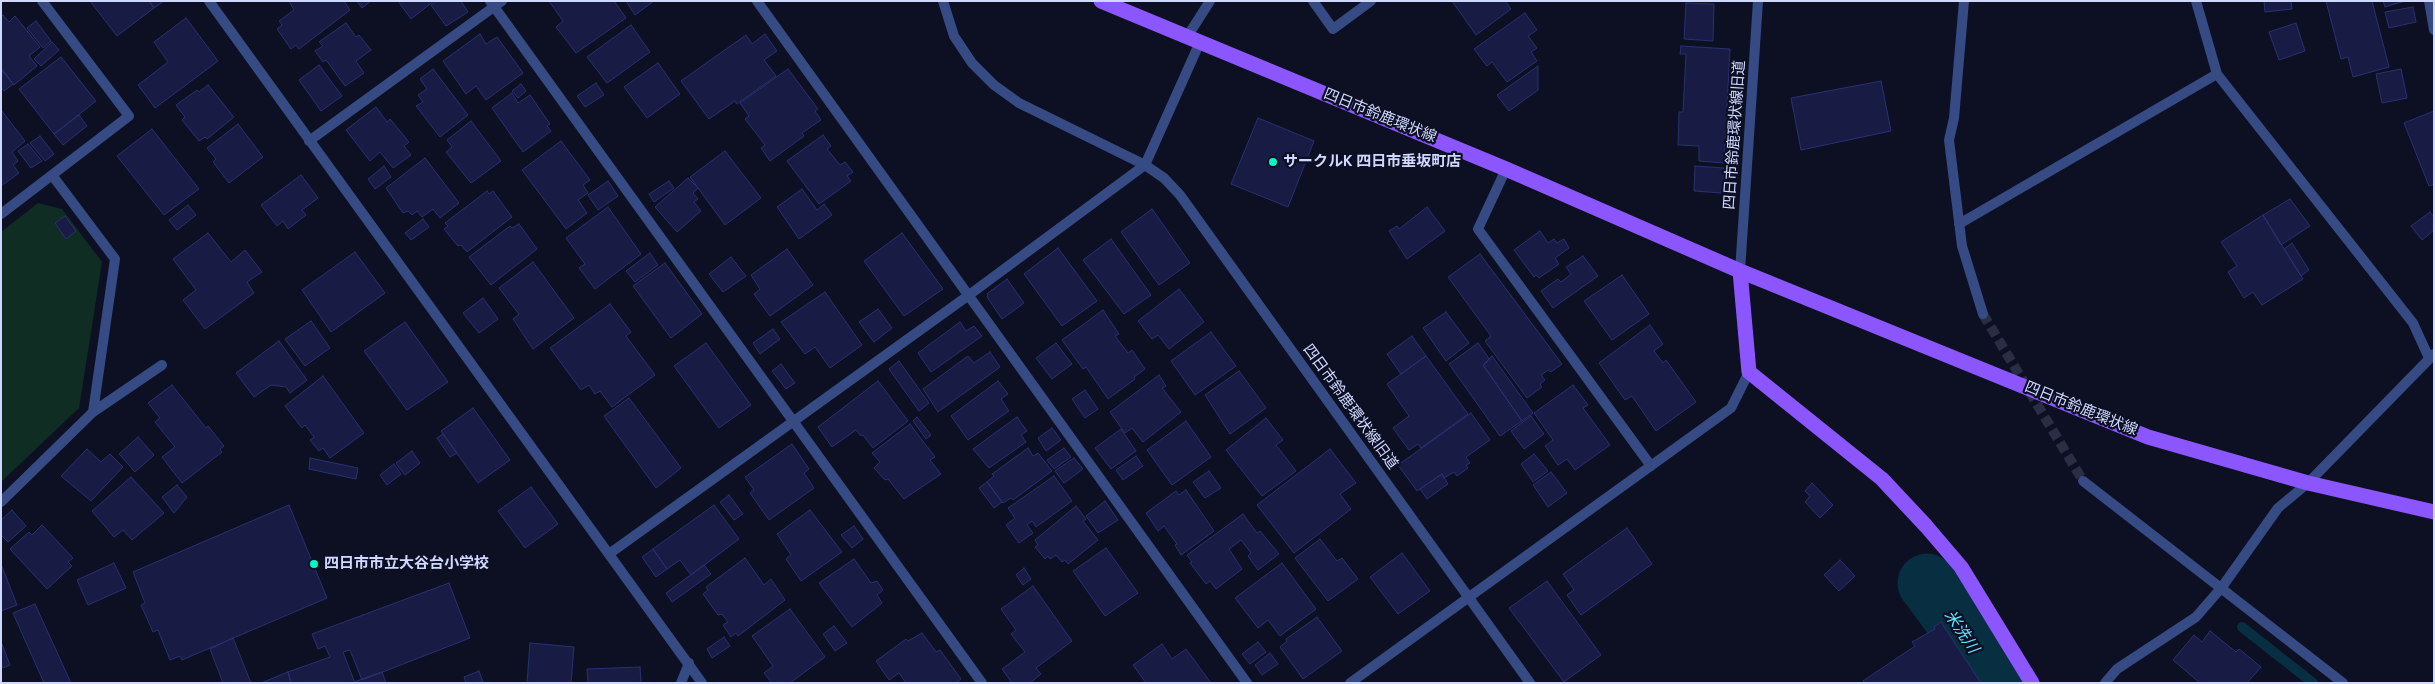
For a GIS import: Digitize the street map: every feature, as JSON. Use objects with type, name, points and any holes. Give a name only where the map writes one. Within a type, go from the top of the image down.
[{"type":"main road","name":"四日市鈴鹿環状線","points":[[1101,1],[1506,169],[1740,271],[2148,437],[2308,483],[2434,512]]},
{"type":"main road","points":[[1740,271],[1749,372],[1882,479],[1926,526],[1962,566],[2032,683]]},
{"type":"street","points":[[1,214],[130,116],[42,1]]},
{"type":"street","points":[[209,1],[702,683]]},
{"type":"street","points":[[757,1],[1247,683]]},
{"type":"street","name":"四日市鈴鹿環状線旧道","points":[[944,1],[954,36],[972,64],[994,85],[1019,103],[1145,165],[1164,178],[1180,195],[1530,683]]},
{"type":"street","points":[[609,554],[970,295],[1145,165],[1193,39],[1210,1]]},
{"type":"street","points":[[1313,1],[1333,29],[1371,1]]},
{"type":"street","name":"四日市鈴鹿環状線旧道","points":[[1740,271],[1758,1]]},
{"type":"street","points":[[1964,1],[1954,118],[1949,140],[1962,246],[1983,314]]},
{"type":"street","points":[[2105,683],[2117,669],[2196,617],[2222,587],[2278,508],[2308,483],[2432,356],[2413,323],[2218,74],[2196,1]]},
{"type":"street","points":[[2429,1],[2434,30]]},
{"type":"street","points":[[309,140],[495,3],[982,683]]},
{"type":"street","points":[[1959,224],[2218,74]]},
{"type":"street","points":[[1506,169],[1478,229],[1651,466]]},
{"type":"street","points":[[52,175],[115,259],[93,412]]},
{"type":"street","points":[[1,502],[93,412],[162,365]]},
{"type":"street","points":[[1350,683],[1731,408],[1749,372]]},
{"type":"street","points":[[2083,480],[2343,683]]},
{"type":"street","points":[[681,683],[688,663]]},
{"type":"green space","points":[[38,203],[62,209],[102,262],[79,408],[1,482],[1,232]]},
{"type":"building","points":[[90,1],[149,1],[154,8],[117,36]]},
{"type":"building","points":[[149,1],[164,1],[154,8]]},
{"type":"building","points":[[289,1],[344,1],[350,10],[299,49],[296,45],[291,49],[277,29],[282,25],[279,21],[294,10]]},
{"type":"building","points":[[357,1],[371,1],[362,8]]},
{"type":"building","points":[[398,1],[434,1],[411,19]]},
{"type":"building","points":[[437,1],[461,1],[468,12],[446,26],[431,5]]},
{"type":"building","points":[[549,1],[614,1],[626,18],[576,53],[556,27],[563,21]]},
{"type":"building","points":[[626,1],[654,1],[635,15]]},
{"type":"building","points":[[1452,1],[1505,1],[1511,9],[1476,35]]},
{"type":"building","points":[[2264,1],[2291,1],[2292,9],[2265,12]]},
{"type":"building","points":[[2326,1],[2372,1],[2389,67],[2353,77],[2348,57],[2341,59]]},
{"type":"building","points":[[2383,1],[2405,1],[2385,7]]},
{"type":"building","points":[[1686,3],[1714,4],[1713,41],[1684,39]]},
{"type":"building","points":[[2413,7],[2416,22],[2389,28],[2385,12]]},
{"type":"building","points":[[1525,13],[1537,30],[1528,36],[1537,48],[1531,52],[1537,61],[1507,82],[1492,62],[1487,66],[1474,49]]},
{"type":"building","points":[[3,15],[9,22],[15,16],[40,47],[29,56],[37,66],[14,85],[1,69],[1,17]]},
{"type":"building","points":[[186,18],[218,61],[155,108],[138,85],[168,62],[154,42]]},
{"type":"building","points":[[36,21],[51,41],[43,48],[27,28]]},
{"type":"building","points":[[346,23],[356,37],[359,35],[371,50],[356,61],[364,73],[345,86],[326,60],[323,62],[315,51],[323,46],[319,42]]},
{"type":"building","points":[[2296,23],[2305,51],[2279,60],[2269,32]]},
{"type":"building","points":[[631,25],[650,52],[607,83],[587,57]]},
{"type":"building","points":[[480,34],[486,44],[497,37],[523,73],[486,100],[476,86],[466,94],[443,61]]},
{"type":"building","points":[[765,34],[777,51],[764,60],[776,76],[737,104],[735,101],[709,119],[681,81],[746,35],[752,44]]},
{"type":"building","points":[[52,42],[59,50],[41,66],[34,59]]},
{"type":"building","points":[[1681,46],[1730,49],[1724,163],[1699,161],[1699,146],[1678,145],[1679,112],[1683,112],[1686,54],[1680,54]]},
{"type":"building","points":[[61,57],[96,101],[54,134],[19,89]]},
{"type":"building","points":[[658,63],[680,94],[647,118],[624,87]]},
{"type":"building","points":[[319,65],[342,96],[321,111],[299,80]]},
{"type":"building","points":[[1538,66],[1538,90],[1509,111],[1497,95]]},
{"type":"building","points":[[2,69],[13,84],[4,91],[1,87]]},
{"type":"building","points":[[433,69],[468,115],[440,137],[416,106],[423,102],[418,95],[427,89],[420,79]]},
{"type":"building","points":[[788,69],[818,109],[815,111],[821,120],[802,133],[804,136],[770,161],[761,148],[765,145],[745,119],[749,116],[740,103]]},
{"type":"building","points":[[2401,69],[2407,98],[2382,103],[2376,74]]},
{"type":"building","points":[[1881,81],[1891,131],[1801,150],[1791,98]]},
{"type":"building","points":[[596,83],[604,95],[585,107],[577,96]]},
{"type":"building","points":[[521,84],[526,91],[518,98],[512,91]]},
{"type":"building","points":[[208,85],[234,117],[207,139],[205,137],[199,141],[182,120],[185,117],[176,105],[197,90],[199,92]]},
{"type":"building","points":[[512,93],[518,103],[530,95],[550,124],[547,126],[551,131],[523,152],[492,108]]},
{"type":"building","points":[[376,107],[387,122],[390,119],[409,142],[404,146],[411,155],[393,168],[380,152],[370,161],[346,130]]},
{"type":"building","points":[[1,110],[25,141],[12,152],[18,161],[13,165],[19,173],[1,186]]},
{"type":"building","points":[[2434,111],[2434,184],[2429,186],[2404,123]]},
{"type":"building","points":[[79,115],[87,126],[63,145],[54,134]]},
{"type":"building","name":"サークルK 四日市垂坂町店","points":[[1258,118],[1314,141],[1288,207],[1231,184]]},
{"type":"building","points":[[471,121],[501,161],[471,183],[446,152],[452,147],[447,140]]},
{"type":"building","points":[[238,124],[263,157],[229,183],[213,162],[216,159],[207,148]]},
{"type":"building","points":[[152,129],[199,189],[164,215],[117,156]]},
{"type":"building","points":[[823,135],[831,146],[827,149],[840,165],[845,162],[853,172],[847,176],[851,181],[819,204],[787,161]]},
{"type":"building","points":[[40,136],[54,154],[45,161],[30,143]]},
{"type":"building","points":[[561,141],[590,180],[583,185],[588,193],[578,200],[587,213],[566,229],[522,170]]},
{"type":"building","points":[[28,144],[42,161],[31,168],[18,151]]},
{"type":"building","points":[[725,151],[761,198],[725,225],[690,177]]},
{"type":"building","points":[[425,158],[459,203],[440,218],[433,209],[422,217],[417,211],[412,215],[408,211],[403,213],[386,188]]},
{"type":"building","points":[[384,166],[391,177],[375,189],[368,179]]},
{"type":"building","points":[[1695,166],[1724,168],[1722,193],[1694,191]]},
{"type":"building","points":[[301,175],[318,198],[302,210],[306,215],[288,229],[283,221],[277,226],[261,205]]},
{"type":"building","points":[[688,178],[698,188],[693,193],[698,199],[694,202],[701,211],[677,232],[655,207]]},
{"type":"building","points":[[608,181],[618,196],[598,210],[588,195]]},
{"type":"building","points":[[669,181],[674,188],[654,202],[649,194]]},
{"type":"building","points":[[802,189],[817,210],[824,204],[832,215],[799,239],[777,207]]},
{"type":"building","points":[[487,191],[489,194],[493,191],[512,217],[467,252],[461,245],[458,246],[444,229],[448,226],[445,223]]},
{"type":"building","points":[[2290,199],[2310,226],[2281,245],[2263,215]]},
{"type":"building","points":[[188,205],[196,215],[177,230],[169,220]]},
{"type":"building","points":[[608,207],[641,254],[595,289],[579,268],[585,264],[566,238]]},
{"type":"building","points":[[1427,207],[1445,231],[1407,259],[1389,231],[1397,226],[1399,229]]},
{"type":"building","points":[[1152,209],[1190,263],[1159,285],[1121,232]]},
{"type":"building","points":[[2430,212],[2434,217],[2434,230],[2422,240],[2411,226]]},
{"type":"building","points":[[2263,215],[2303,279],[2262,305],[2253,292],[2244,298],[2228,272],[2237,266],[2221,242]]},
{"type":"building","points":[[65,216],[76,231],[66,239],[55,223]]},
{"type":"building","points":[[423,219],[429,227],[411,240],[405,233]]},
{"type":"building","points":[[519,224],[537,249],[491,285],[469,257],[510,226],[512,228]]},
{"type":"building","points":[[1540,231],[1548,243],[1554,239],[1557,243],[1564,239],[1569,248],[1555,258],[1559,264],[1539,278],[1536,275],[1534,277],[1514,250]]},
{"type":"building","points":[[208,233],[231,262],[245,250],[262,272],[247,282],[254,293],[205,329],[183,300],[196,290],[173,259]]},
{"type":"building","points":[[902,233],[943,289],[904,316],[864,261]]},
{"type":"building","points":[[1111,239],[1151,295],[1124,314],[1083,260]]},
{"type":"building","points":[[2292,243],[2309,270],[2301,276],[2284,249]]},
{"type":"building","points":[[1058,248],[1097,301],[1062,326],[1024,274]]},
{"type":"building","points":[[787,249],[813,285],[770,316],[754,294],[760,289],[751,275]]},
{"type":"building","points":[[355,252],[385,293],[331,332],[302,290]]},
{"type":"building","points":[[650,253],[658,265],[635,282],[626,271]]},
{"type":"building","points":[[1480,254],[1562,364],[1551,372],[1548,370],[1541,375],[1545,380],[1540,384],[1542,387],[1527,398],[1485,341],[1491,336],[1448,277]]},
{"type":"building","points":[[1583,256],[1598,276],[1553,308],[1541,291],[1558,279],[1561,282],[1571,274],[1566,267]]},
{"type":"building","points":[[731,257],[746,276],[723,292],[709,274]]},
{"type":"building","points":[[533,262],[574,318],[533,349],[513,319],[519,314],[499,288]]},
{"type":"building","points":[[665,263],[702,314],[671,338],[633,286]]},
{"type":"building","points":[[1622,275],[1649,314],[1612,340],[1584,301]]},
{"type":"building","points":[[1007,279],[1024,303],[1002,319],[987,297],[988,293]]},
{"type":"building","points":[[1179,289],[1204,322],[1169,349],[1158,335],[1152,339],[1138,321]]},
{"type":"building","points":[[825,292],[862,345],[830,368],[815,347],[805,354],[781,322]]},
{"type":"building","points":[[483,298],[498,319],[479,333],[463,313]]},
{"type":"building","points":[[610,304],[631,332],[626,336],[655,375],[612,407],[600,391],[595,394],[589,385],[581,390],[550,348]]},
{"type":"building","points":[[878,309],[892,328],[874,342],[859,322]]},
{"type":"building","points":[[1103,310],[1119,334],[1115,336],[1128,353],[1132,350],[1145,369],[1108,399],[1086,367],[1083,369],[1062,340]]},
{"type":"building","points":[[1446,312],[1469,343],[1446,361],[1423,328]]},
{"type":"building","points":[[311,321],[330,348],[305,366],[285,339]]},
{"type":"building","points":[[405,322],[448,382],[407,410],[364,351]]},
{"type":"building","points":[[960,322],[966,331],[974,326],[982,336],[931,372],[918,353]]},
{"type":"building","points":[[1650,325],[1663,344],[1654,351],[1663,363],[1666,360],[1696,402],[1656,431],[1632,396],[1625,400],[1599,363]]},
{"type":"building","points":[[773,329],[780,339],[760,354],[753,343]]},
{"type":"building","points":[[1211,332],[1236,366],[1195,395],[1171,361]]},
{"type":"building","points":[[1412,336],[1426,356],[1401,374],[1387,354]]},
{"type":"building","points":[[279,341],[307,380],[290,393],[286,387],[271,385],[254,397],[236,373]]},
{"type":"building","points":[[706,343],[751,405],[719,428],[674,366]]},
{"type":"building","points":[[1056,343],[1072,364],[1052,379],[1036,358]]},
{"type":"building","points":[[1478,343],[1490,360],[1483,365],[1522,421],[1500,436],[1449,364]]},
{"type":"building","points":[[990,352],[1000,367],[938,412],[923,389],[968,356],[974,363]]},
{"type":"building","points":[[1426,356],[1468,414],[1421,448],[1418,444],[1409,450],[1393,428],[1409,416],[1387,384]]},
{"type":"building","points":[[1492,356],[1533,413],[1522,421],[1483,365]]},
{"type":"building","points":[[899,361],[929,403],[919,411],[889,369]]},
{"type":"building","points":[[781,364],[795,383],[786,389],[772,371]]},
{"type":"building","points":[[1239,371],[1266,408],[1230,434],[1205,395]]},
{"type":"building","points":[[1159,375],[1166,386],[1162,388],[1181,412],[1143,442],[1132,428],[1125,433],[1110,412]]},
{"type":"building","points":[[323,376],[364,433],[330,458],[323,448],[319,451],[310,440],[314,437],[305,425],[302,428],[285,406]]},
{"type":"building","points":[[878,381],[908,421],[873,448],[863,435],[861,436],[856,430],[832,447],[818,427]]},
{"type":"building","points":[[998,381],[1008,394],[1001,399],[1009,411],[968,440],[951,416]]},
{"type":"building","points":[[172,385],[206,428],[208,426],[224,446],[220,449],[222,452],[182,483],[162,457],[175,447],[155,422],[160,418],[148,403]]},
{"type":"building","points":[[1573,385],[1588,405],[1583,408],[1610,445],[1575,470],[1567,459],[1558,465],[1545,446],[1553,440],[1534,413]]},
{"type":"building","points":[[1085,390],[1098,409],[1085,418],[1072,399]]},
{"type":"building","points":[[629,398],[681,468],[656,488],[604,416]]},
{"type":"building","points":[[473,408],[510,460],[478,483],[441,431]]},
{"type":"building","points":[[1471,413],[1490,440],[1466,457],[1470,463],[1466,465],[1468,468],[1457,476],[1454,472],[1444,478],[1442,474],[1417,491],[1398,465]]},
{"type":"building","points":[[1531,416],[1544,434],[1524,449],[1511,431]]},
{"type":"building","points":[[917,417],[931,435],[926,439],[913,421]]},
{"type":"building","points":[[1017,417],[1027,431],[1021,435],[1026,442],[989,468],[973,449]]},
{"type":"building","points":[[1266,418],[1283,440],[1276,445],[1296,471],[1262,496],[1226,450]]},
{"type":"building","points":[[1186,421],[1211,457],[1172,485],[1147,450]]},
{"type":"building","points":[[910,424],[935,457],[930,460],[941,474],[904,499],[888,479],[885,480],[874,468],[880,462],[872,453]]},
{"type":"building","points":[[1052,428],[1061,440],[1046,451],[1038,438]]},
{"type":"building","points":[[1121,429],[1136,451],[1111,469],[1095,448]]},
{"type":"building","points":[[443,434],[457,453],[450,457],[437,438]]},
{"type":"building","points":[[138,437],[154,455],[135,472],[119,454]]},
{"type":"building","points":[[792,444],[809,469],[804,473],[814,488],[769,520],[750,493],[754,490],[745,477]]},
{"type":"building","points":[[1028,448],[1033,456],[1038,453],[1052,471],[1013,500],[1011,498],[1003,503],[987,482],[994,476],[992,474]]},
{"type":"building","points":[[1064,448],[1071,457],[1054,469],[1047,460]]},
{"type":"building","points":[[87,449],[101,462],[110,454],[123,467],[91,501],[61,476]]},
{"type":"building","points":[[1330,449],[1356,483],[1340,494],[1351,509],[1294,553],[1257,505]]},
{"type":"building","points":[[412,451],[420,463],[405,475],[396,463]]},
{"type":"building","points":[[1534,454],[1548,471],[1533,482],[1521,464]]},
{"type":"building","points":[[1136,456],[1143,466],[1123,480],[1116,470]]},
{"type":"building","points":[[310,458],[358,468],[356,479],[309,469]]},
{"type":"building","points":[[1074,458],[1083,469],[1064,483],[1055,471]]},
{"type":"building","points":[[394,464],[401,474],[387,485],[380,475]]},
{"type":"building","points":[[1209,471],[1221,488],[1205,498],[1193,482]]},
{"type":"building","points":[[1551,472],[1567,493],[1548,507],[1533,485]]},
{"type":"building","points":[[1442,474],[1448,484],[1427,499],[1420,489]]},
{"type":"building","points":[[1054,476],[1072,501],[1036,527],[1032,521],[1027,525],[1033,533],[1019,543],[1006,525],[1015,518],[1008,508]]},
{"type":"building","points":[[131,477],[164,513],[132,540],[123,530],[114,537],[92,511]]},
{"type":"building","points":[[987,482],[1002,502],[994,508],[979,488]]},
{"type":"building","points":[[1812,483],[1833,505],[1820,518],[1805,502],[1810,496],[1805,491]]},
{"type":"building","points":[[177,485],[187,497],[174,513],[162,497]]},
{"type":"building","points":[[531,487],[558,524],[525,548],[498,511]]},
{"type":"building","points":[[1186,490],[1214,531],[1181,555],[1175,545],[1177,544],[1164,526],[1158,531],[1146,513],[1176,491],[1179,495]]},
{"type":"building","points":[[729,495],[743,514],[734,520],[720,502]]},
{"type":"building","points":[[1105,501],[1118,520],[1098,533],[1086,516]]},
{"type":"building","points":[[289,505],[327,598],[182,660],[180,656],[170,660],[158,630],[153,632],[141,605],[145,603],[133,572]]},
{"type":"building","points":[[714,505],[739,539],[691,575],[680,560],[667,569],[653,549]]},
{"type":"building","points":[[1076,506],[1086,519],[1083,521],[1098,540],[1068,564],[1065,560],[1062,562],[1056,555],[1050,559],[1048,556],[1045,559],[1035,547],[1038,545],[1035,540]]},
{"type":"building","points":[[12,510],[26,526],[8,542],[1,535],[1,520]]},
{"type":"building","points":[[810,510],[842,552],[801,581],[786,559],[791,555],[777,534]]},
{"type":"building","points":[[1243,514],[1257,533],[1260,531],[1279,554],[1258,570],[1248,556],[1251,553],[1241,540],[1229,549],[1242,569],[1216,589],[1210,581],[1206,584],[1190,563],[1192,562],[1187,555]]},
{"type":"building","points":[[42,525],[73,558],[68,562],[72,566],[47,589],[10,549],[29,532],[32,535]]},
{"type":"building","points":[[854,526],[863,539],[852,548],[841,535]]},
{"type":"building","points":[[1627,528],[1652,564],[1581,615],[1567,595],[1574,590],[1563,574]]},
{"type":"building","points":[[1320,539],[1337,561],[1342,558],[1358,579],[1328,601],[1295,558]]},
{"type":"building","points":[[1106,548],[1138,593],[1105,616],[1073,571]]},
{"type":"building","points":[[653,549],[667,569],[656,577],[642,557]]},
{"type":"building","points":[[1402,553],[1430,591],[1398,614],[1370,577]]},
{"type":"building","points":[[745,558],[764,585],[771,579],[785,600],[738,636],[736,633],[731,637],[723,625],[728,622],[722,614],[718,615],[703,594],[708,590],[706,587]]},
{"type":"building","points":[[854,559],[871,583],[877,581],[883,590],[877,595],[882,603],[852,627],[819,583]]},
{"type":"building","points":[[1840,560],[1855,576],[1839,591],[1824,575]]},
{"type":"building","points":[[114,563],[126,588],[88,605],[77,580]]},
{"type":"building","points":[[1282,563],[1316,609],[1280,636],[1268,620],[1258,628],[1235,598]]},
{"type":"building","points":[[1,564],[17,605],[1,611]]},
{"type":"building","points":[[704,565],[711,574],[672,602],[666,593]]},
{"type":"building","points":[[1024,568],[1031,579],[1023,585],[1016,575]]},
{"type":"building","points":[[1547,581],[1601,655],[1564,682],[1509,608]]},
{"type":"building","points":[[449,583],[470,638],[362,680],[350,650],[343,652],[355,683],[291,683],[288,672],[330,657],[325,646],[318,649],[312,634]]},
{"type":"building","points":[[1033,586],[1072,641],[1036,668],[1041,674],[1030,683],[1012,683],[1002,669],[1025,652],[1011,634],[1016,630],[1001,609]]},
{"type":"building","points":[[35,604],[71,683],[44,683],[13,613]]},
{"type":"building","points":[[790,609],[825,657],[790,683],[772,683],[764,673],[773,666],[752,636]]},
{"type":"building","points":[[1317,617],[1342,651],[1303,679],[1280,647],[1287,641],[1286,639]]},
{"type":"building","points":[[1941,622],[1981,683],[1865,683],[1863,681],[1915,646],[1912,642],[1935,629],[1934,627]]},
{"type":"building","points":[[834,626],[847,643],[835,651],[823,634]]},
{"type":"building","points":[[2210,631],[2236,652],[2239,649],[2261,667],[2247,683],[2200,683],[2173,660],[2194,635],[2202,642]]},
{"type":"building","points":[[922,633],[936,652],[940,650],[961,679],[956,683],[906,683],[899,673],[889,680],[876,661],[906,639],[908,641]]},
{"type":"building","points":[[724,637],[730,646],[712,658],[707,649]]},
{"type":"building","points":[[233,638],[251,683],[223,683],[210,649]]},
{"type":"building","points":[[1258,642],[1266,652],[1250,664],[1242,654]]},
{"type":"building","points":[[530,643],[574,647],[571,683],[527,683]]},
{"type":"building","points":[[2,644],[10,665],[3,668],[1,664]]},
{"type":"building","points":[[1162,644],[1172,659],[1186,649],[1211,683],[1146,683],[1133,665]]},
{"type":"building","points":[[1270,653],[1278,664],[1262,675],[1255,665]]},
{"type":"building","points":[[640,667],[641,683],[588,683],[587,669]]},
{"type":"building","points":[[479,671],[483,682],[466,683],[464,677]]},
{"type":"building","points":[[288,672],[291,683],[261,683]]},
{"type":"building","points":[[382,672],[386,683],[354,682]]},
{"type":"waterway","name":"米洗川","points":[[1927,583],[1970,641],[1993,683]]},
{"type":"waterway","points":[[2242,627],[2313,683]]},
{"type":"tunnel","points":[[1983,314],[2083,481]]},
{"type":"place","name":"サークルK 四日市垂坂町店","points":[[1273,162]]},
{"type":"place","name":"四日市市立大谷台小学校","points":[[314,564]]}]
